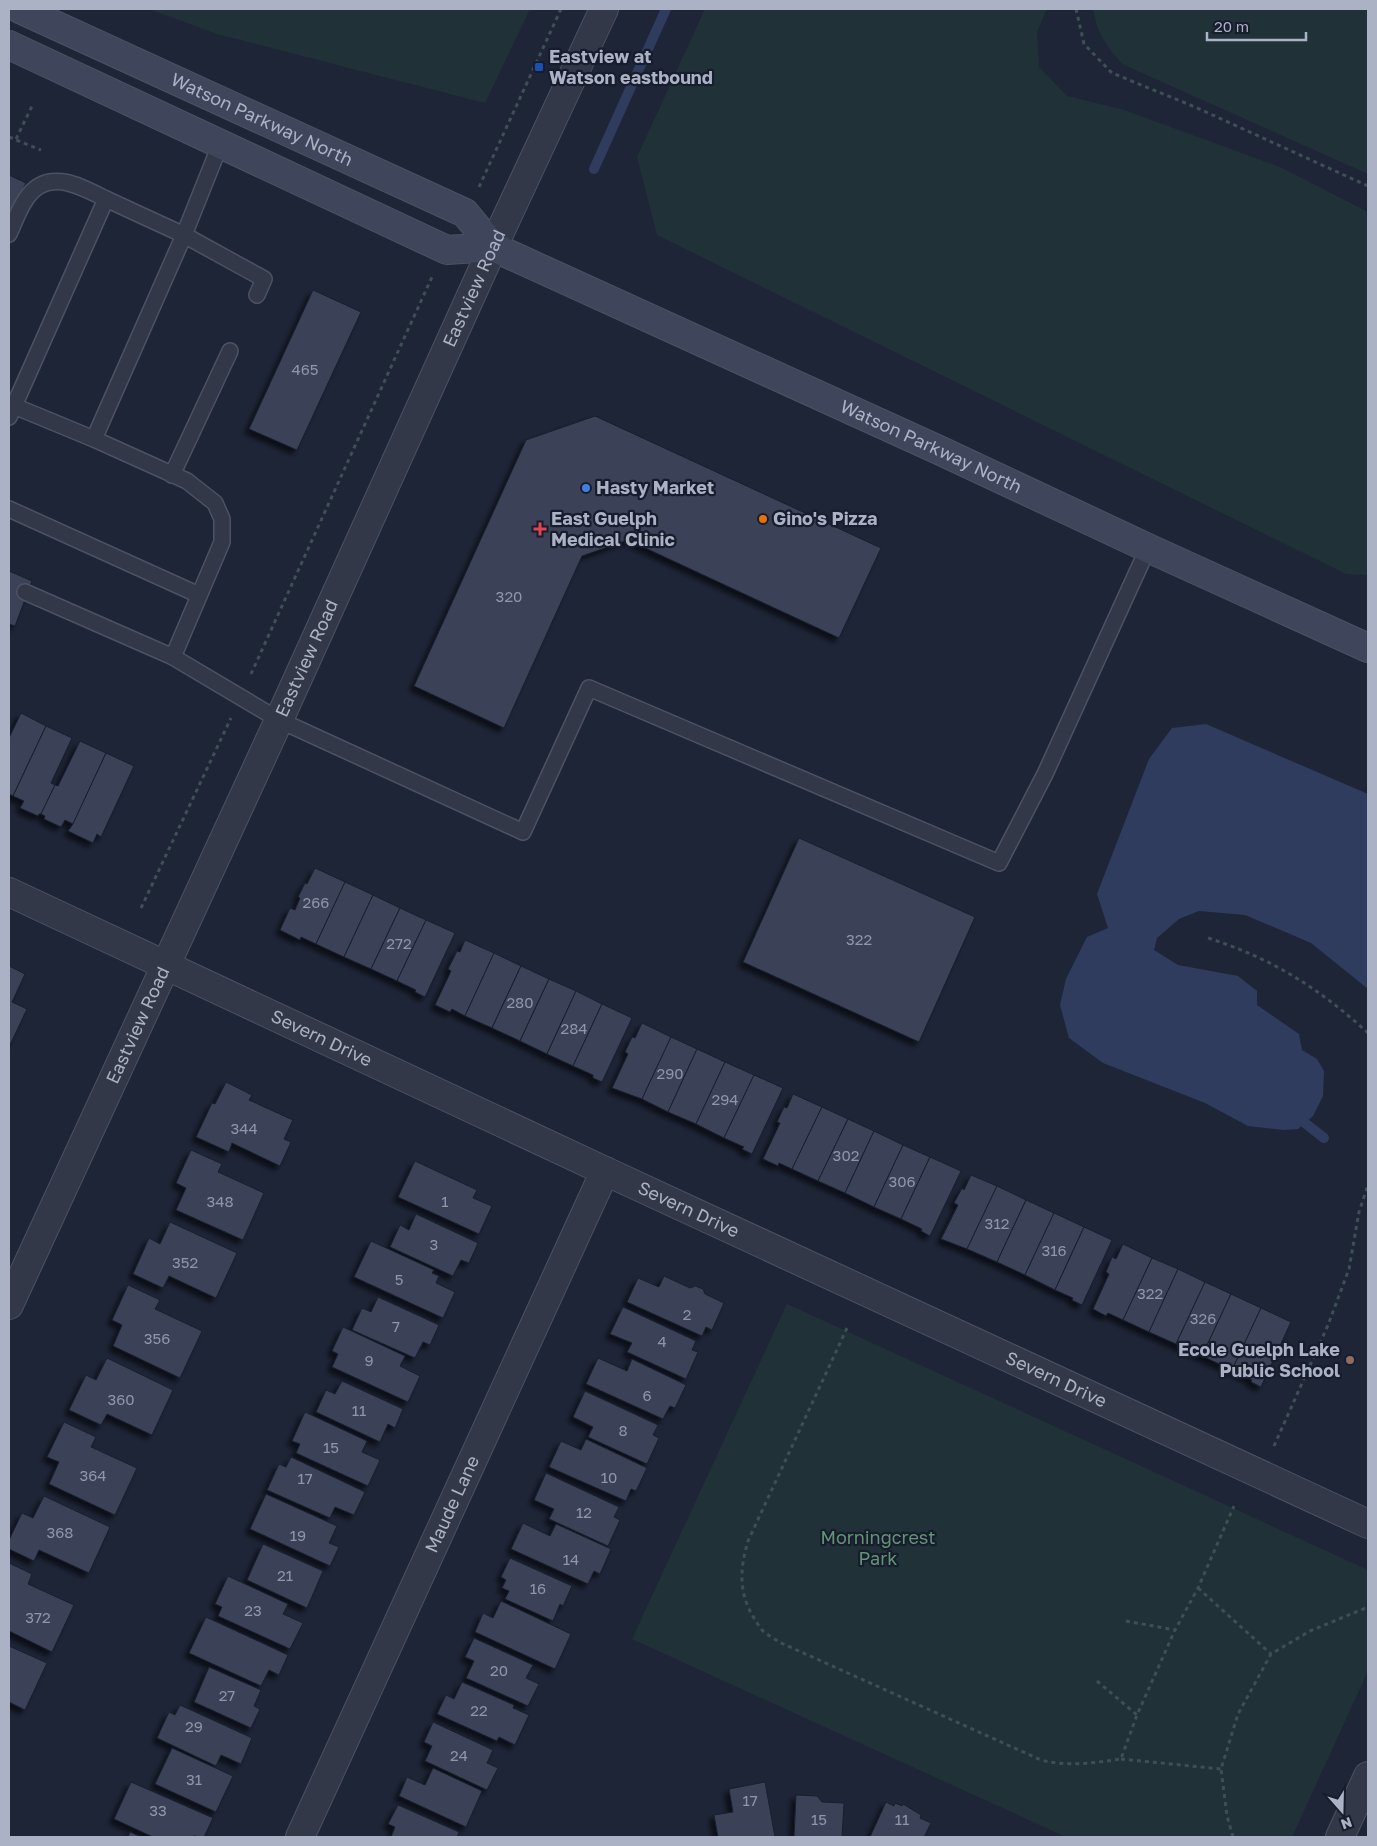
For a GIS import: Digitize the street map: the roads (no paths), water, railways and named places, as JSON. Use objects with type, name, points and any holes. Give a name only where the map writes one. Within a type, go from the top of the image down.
[{"type":"main road","name":"Watson Parkway North","points":[[20,9],[465,213],[493,247],[1368,648]]},
{"type":"main road","name":"Watson Parkway North","points":[[9,45],[447,250],[493,247]]},
{"type":"street","name":"Eastview Road","points":[[9,1305],[280,720],[493,247],[604,9]]},
{"type":"street","name":"Severn Drive","points":[[9,892],[605,1171],[1368,1524]]},
{"type":"street","name":"Maude Lane","points":[[300,1837],[605,1171]]},
{"type":"street","points":[[1340,1837],[1368,1776]]},
{"type":"lane","points":[[94,439],[184,235],[220,145]]},
{"type":"lane","points":[[9,234],[26,197],[43,182],[61,181],[75,184],[184,235],[264,279],[257,295]]},
{"type":"lane","points":[[106,199],[11,411],[94,439],[187,481],[215,503],[222,519],[222,542],[173,656]]},
{"type":"lane","points":[[172,475],[230,351]]},
{"type":"lane","points":[[9,509],[199,595]]},
{"type":"lane","points":[[25,592],[173,656],[280,720],[523,832],[589,688],[999,862],[1045,774],[1148,548]]},
{"type":"water","points":[[1206,724],[1368,794],[1368,989],[1311,943],[1245,915],[1199,911],[1179,919],[1157,938],[1154,950],[1178,965],[1238,976],[1257,991],[1257,1005],[1299,1034],[1302,1050],[1317,1059],[1324,1071],[1323,1096],[1313,1116],[1298,1129],[1284,1130],[1248,1126],[1205,1103],[1103,1063],[1069,1038],[1060,1005],[1066,979],[1087,937],[1108,928],[1097,894],[1149,759],[1172,728]]},
{"type":"waterway","points":[[594,169],[666,9]]},
{"type":"waterway","points":[[1305,1123],[1324,1138]]},
{"type":"place","name":"Eastview at Watson eastbound","points":[[539,67]]},
{"type":"place","name":"Hasty Market","points":[[586,488]]},
{"type":"place","name":"Gino's Pizza","points":[[763,519]]},
{"type":"place","name":"East Guelph Medical Clinic","points":[[540,529]]},
{"type":"place","name":"Ecole Guelph Lake Public School","points":[[1350,1360]]},
{"type":"park label","name":"Morningcrest Park","points":[[878,1548]]}]
